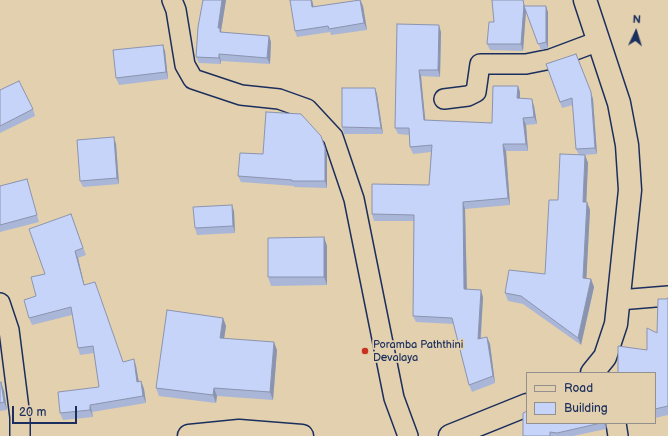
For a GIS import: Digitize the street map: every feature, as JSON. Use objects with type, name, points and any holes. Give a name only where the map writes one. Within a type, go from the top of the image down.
[{"type":"main road","points":[[585,0],[619,103],[627,145],[630,190],[619,300],[613,338],[602,368]]},
{"type":"main road","points":[[450,436],[526,405]]},
{"type":"main road","points":[[188,436],[239,430],[302,436]]},
{"type":"street","points":[[172,0],[176,10],[185,65],[194,79],[241,95],[279,100],[307,109],[333,136],[354,199],[394,398],[408,436]]},
{"type":"street","points":[[444,99],[468,96],[476,92],[480,64],[526,64],[552,59],[599,41]]},
{"type":"street","points":[[619,300],[668,296]]},
{"type":"street","points":[[0,303],[9,330],[20,417],[20,436]]},
{"type":"street","points":[[616,424],[618,436]]},
{"type":"building","points":[[203,0],[222,0],[218,28],[220,28],[220,32],[269,36],[267,58],[219,54],[219,58],[196,57],[198,27]]},
{"type":"building","points":[[290,0],[311,0],[312,7],[360,0],[364,23],[329,29],[328,26],[295,31]]},
{"type":"building","points":[[492,0],[523,0],[524,5],[521,44],[487,44],[489,22],[494,22]]},
{"type":"building","points":[[524,6],[546,6],[546,42],[538,44]]},
{"type":"building","points":[[397,24],[439,25],[438,70],[419,70],[424,120],[492,123],[493,86],[518,86],[517,98],[532,99],[534,117],[523,118],[526,144],[503,144],[508,198],[463,202],[464,289],[481,290],[478,339],[487,337],[493,376],[469,385],[452,318],[413,316],[414,215],[372,214],[372,184],[429,185],[432,145],[410,147],[409,128],[395,128]]},
{"type":"building","points":[[163,45],[166,72],[116,78],[113,50]]},
{"type":"building","points":[[576,54],[591,92],[595,148],[576,149],[572,98],[560,102],[546,64]]},
{"type":"building","points":[[19,81],[33,109],[0,126],[0,90]]},
{"type":"building","points":[[342,88],[375,88],[381,128],[342,127]]},
{"type":"building","points":[[266,112],[301,114],[321,136],[325,148],[325,181],[292,181],[238,176],[240,153],[263,154]]},
{"type":"building","points":[[114,137],[117,178],[80,181],[77,140]]},
{"type":"building","points":[[560,154],[585,155],[583,202],[587,202],[583,278],[591,279],[578,338],[521,296],[505,293],[509,270],[545,274],[549,200],[558,200]]},
{"type":"building","points":[[27,179],[37,215],[0,225],[0,186]]},
{"type":"building","points":[[232,205],[233,226],[195,228],[193,207]]},
{"type":"building","points":[[71,214],[83,248],[75,251],[84,285],[95,282],[123,362],[134,359],[137,382],[141,381],[143,396],[90,405],[90,410],[60,413],[58,392],[99,387],[93,346],[78,348],[71,307],[29,318],[24,300],[36,296],[31,277],[45,274],[29,229]]},
{"type":"building","points":[[324,237],[324,277],[268,277],[268,238]]},
{"type":"building","points":[[668,298],[668,406],[656,409],[656,372],[618,372],[618,346],[647,350],[647,328],[657,333],[658,299]]},
{"type":"building","points":[[167,310],[223,318],[220,338],[274,342],[270,392],[214,388],[213,395],[156,388]]},
{"type":"building","points":[[1,382],[4,402],[0,403],[0,383]]},
{"type":"building","points":[[526,412],[526,424],[597,424],[557,433],[550,432],[550,436],[523,436],[523,413]]},
{"type":"place","name":"Poramba Paththini Devalaya","points":[[365,351]]}]
